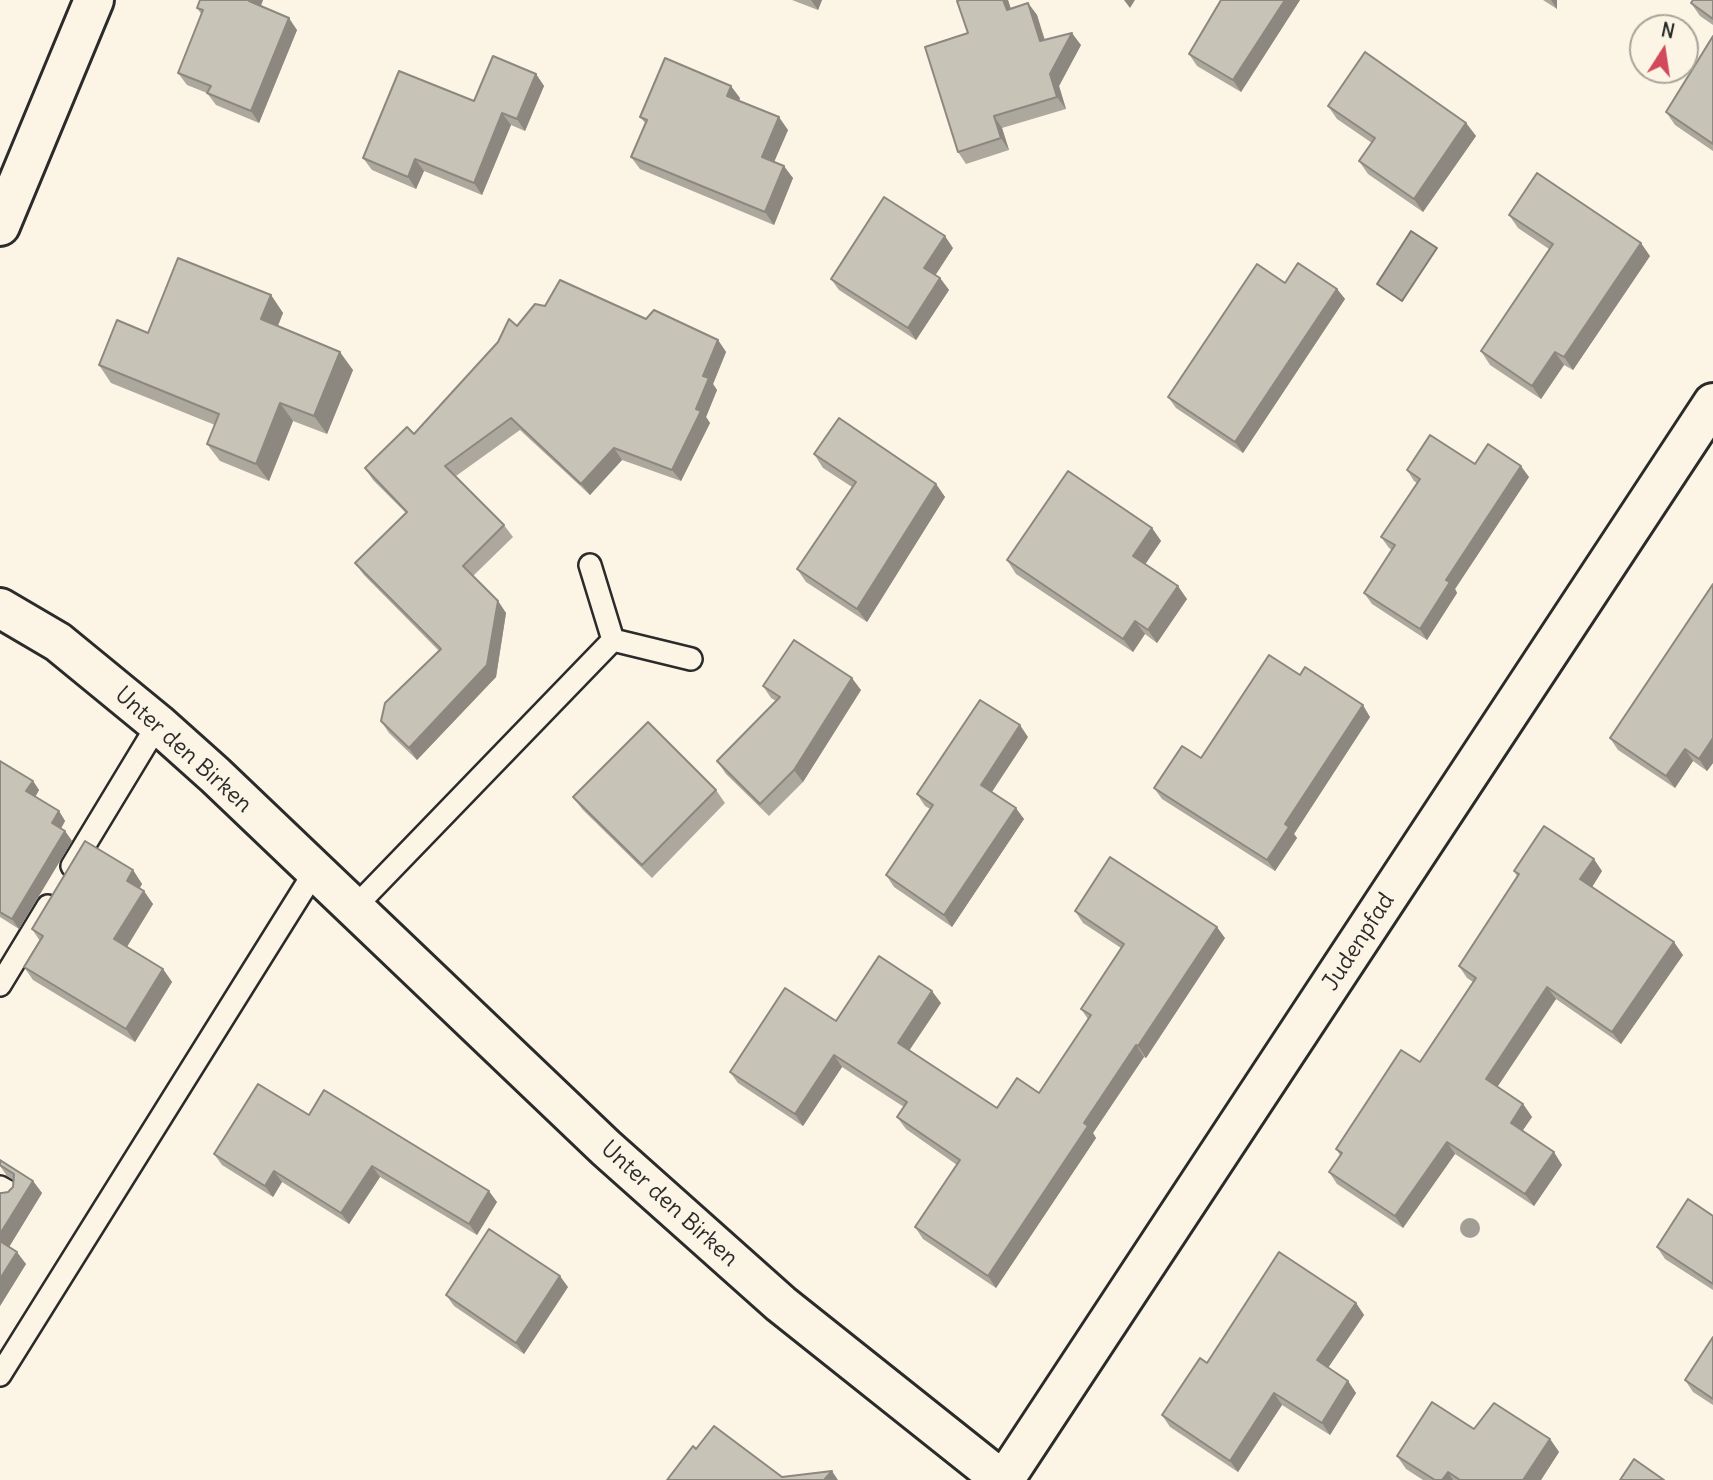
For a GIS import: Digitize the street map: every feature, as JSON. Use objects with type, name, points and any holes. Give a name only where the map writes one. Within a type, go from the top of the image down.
[{"type":"street","points":[[0,226],[94,0]]},
{"type":"street","name":"Judenpfad","points":[[1003,1480],[1713,403]]},
{"type":"street","name":"Unter den Birken","points":[[0,608],[58,642],[158,724],[606,1148],[771,1295],[1003,1480]]},
{"type":"lane","points":[[590,565],[613,640]]},
{"type":"lane","points":[[613,640],[691,659]]},
{"type":"lane","points":[[354,908],[613,640]]},
{"type":"lane","points":[[0,985],[158,724]]},
{"type":"lane","points":[[0,1375],[315,871]]},
{"type":"shaded area","points":[[1411,231],[1437,248],[1402,301],[1377,284]]},
{"type":"building","points":[[200,0],[249,0],[289,18],[251,111],[207,93],[211,86],[178,73],[203,10],[197,8]]},
{"type":"building","points":[[1003,0],[1007,10],[1028,3],[1040,41],[1072,33],[1050,74],[1057,97],[994,116],[1001,138],[958,152],[925,47],[968,33],[957,1]]},
{"type":"building","points":[[1221,0],[1285,0],[1233,80],[1189,54]]},
{"type":"building","points":[[1693,0],[1713,0],[1713,19],[1691,3]]},
{"type":"building","points":[[1713,36],[1713,144],[1666,112],[1683,84],[1699,84],[1699,59]]},
{"type":"building","points":[[1365,52],[1466,123],[1414,199],[1359,161],[1375,138],[1328,106]]},
{"type":"building","points":[[493,56],[536,74],[517,119],[502,113],[474,183],[415,159],[408,177],[363,158],[399,71],[474,101]]},
{"type":"building","points":[[665,58],[731,86],[727,96],[779,117],[762,157],[784,166],[765,212],[631,157],[647,120],[640,117]]},
{"type":"building","points":[[1537,173],[1641,243],[1564,357],[1555,352],[1532,386],[1481,351],[1553,244],[1509,215]]},
{"type":"building","points":[[884,197],[945,236],[924,268],[940,278],[908,328],[831,279]]},
{"type":"building","points":[[178,258],[271,295],[261,319],[340,352],[314,416],[280,403],[256,464],[207,444],[219,414],[99,365],[117,320],[148,333]]},
{"type":"building","points":[[1298,263],[1337,289],[1235,442],[1168,397],[1257,264],[1285,283]]},
{"type":"building","points":[[560,280],[646,319],[654,310],[718,340],[703,376],[709,378],[696,409],[701,411],[672,470],[614,448],[581,484],[511,418],[445,466],[504,525],[463,566],[498,601],[487,665],[409,748],[381,721],[385,703],[441,649],[355,563],[407,512],[365,468],[407,427],[414,434],[498,342],[509,319],[517,326],[535,304],[545,306]]},
{"type":"building","points":[[839,418],[936,484],[857,609],[797,569],[856,482],[814,454]]},
{"type":"building","points":[[1430,435],[1475,464],[1488,444],[1521,466],[1446,580],[1450,582],[1420,629],[1364,593],[1395,545],[1381,537],[1420,479],[1407,470]]},
{"type":"building","points":[[1068,471],[1152,528],[1133,556],[1178,586],[1148,630],[1135,621],[1123,639],[1007,560]]},
{"type":"building","points":[[1713,584],[1713,738],[1699,759],[1685,749],[1666,776],[1610,738]]},
{"type":"building","points":[[794,640],[852,678],[794,770],[760,804],[717,761],[780,697],[763,686]]},
{"type":"building","points":[[1269,655],[1300,675],[1305,667],[1363,705],[1285,824],[1289,827],[1267,860],[1154,788],[1182,746],[1201,758]]},
{"type":"building","points":[[980,700],[1020,725],[981,785],[1016,808],[944,915],[886,875],[933,805],[917,794]]},
{"type":"building","points":[[648,722],[716,790],[642,865],[573,797]]},
{"type":"building","points":[[0,761],[33,781],[26,791],[59,811],[52,823],[65,831],[12,919],[0,912]]},
{"type":"building","points":[[1544,826],[1594,859],[1580,879],[1674,942],[1612,1032],[1547,987],[1486,1079],[1523,1104],[1511,1123],[1554,1152],[1525,1194],[1447,1142],[1395,1216],[1329,1172],[1342,1153],[1336,1149],[1401,1050],[1420,1062],[1476,978],[1459,966],[1519,874],[1514,871]]},
{"type":"building","points":[[85,841],[133,870],[127,881],[144,891],[114,939],[163,969],[126,1029],[24,967],[43,936],[32,929]]},
{"type":"building","points":[[1110,857],[1217,927],[1084,1123],[1088,1126],[988,1276],[915,1227],[960,1160],[897,1117],[907,1102],[834,1055],[795,1114],[730,1072],[785,988],[836,1021],[879,956],[932,991],[898,1043],[997,1108],[1017,1078],[1039,1093],[1091,1015],[1081,1009],[1124,944],[1075,911]]},
{"type":"building","points":[[258,1084],[309,1115],[324,1090],[489,1191],[469,1224],[372,1166],[341,1213],[274,1171],[265,1186],[214,1154]]},
{"type":"building","points":[[0,1160],[33,1181],[0,1234],[0,1193],[8,1192],[13,1187],[14,1174],[0,1165]]},
{"type":"building","points":[[1688,1199],[1713,1216],[1713,1284],[1657,1247]]},
{"type":"building","points":[[489,1229],[560,1276],[516,1343],[446,1295]]},
{"type":"building","points":[[0,1241],[17,1252],[0,1279]]},
{"type":"building","points":[[1279,1252],[1356,1303],[1317,1360],[1348,1381],[1322,1423],[1274,1393],[1230,1461],[1162,1415],[1200,1358],[1207,1363]]},
{"type":"building","points":[[1713,1337],[1713,1399],[1685,1380]]},
{"type":"building","points":[[1432,1402],[1474,1429],[1494,1403],[1550,1439],[1523,1480],[1460,1480],[1448,1472],[1442,1480],[1435,1480],[1397,1456]]},
{"type":"building","points":[[714,1426],[782,1477],[832,1471],[824,1480],[667,1480],[693,1446],[696,1449]]},
{"type":"building","points":[[1634,1459],[1664,1480],[1620,1480]]}]
